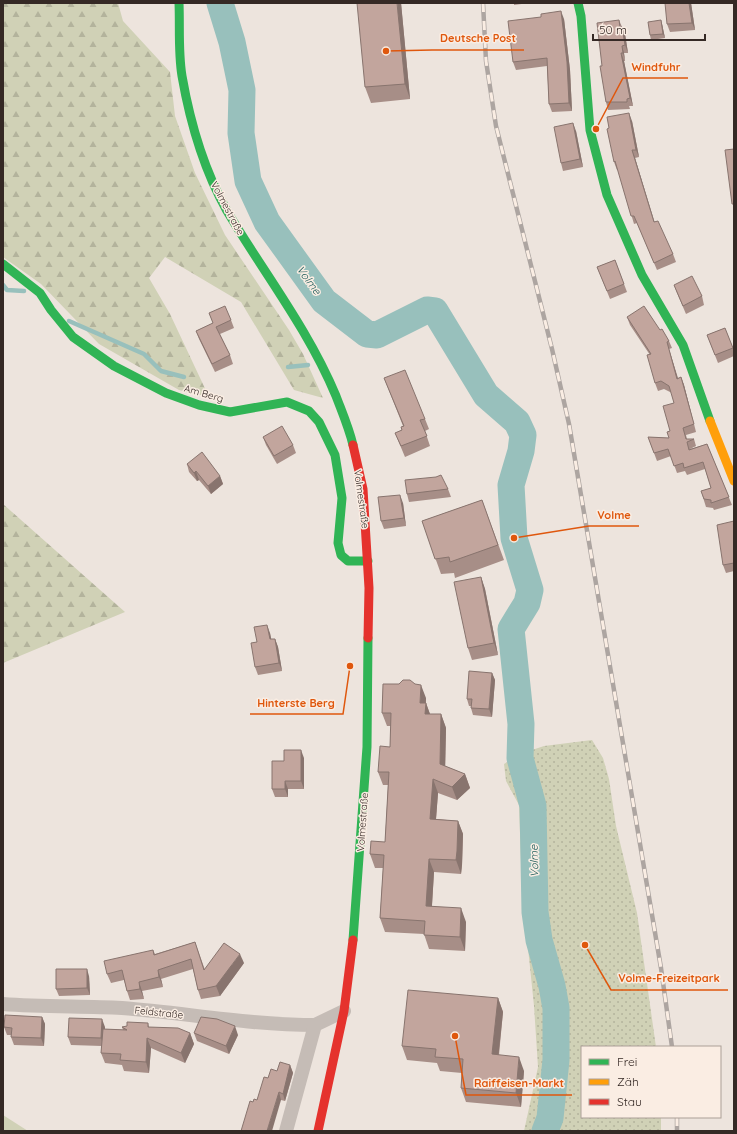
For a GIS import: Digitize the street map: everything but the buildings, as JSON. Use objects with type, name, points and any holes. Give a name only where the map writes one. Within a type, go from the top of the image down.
[{"type":"main road","name":"Volmestraße","points":[[178,3],[182,75],[198,143],[210,176],[227,210],[303,329],[326,373],[350,431],[363,489],[368,561],[367,747],[351,956],[344,1011],[318,1131]]},
{"type":"main road","points":[[578,3],[581,16],[590,130],[607,195],[623,235],[642,275],[683,345],[700,397],[734,480]]},
{"type":"main road","name":"Am Berg","points":[[3,264],[40,293],[51,310],[73,337],[114,366],[166,393],[199,405],[230,412],[287,402],[310,411],[319,422],[335,455],[342,498],[338,542],[341,555],[348,562],[368,561]]},
{"type":"street","name":"Feldstraße","points":[[3,1004],[34,1007],[121,1008],[275,1025],[315,1025]]},
{"type":"street","points":[[286,1131],[315,1025],[344,1011]]},
{"type":"green space","points":[[3,3],[118,3],[123,21],[170,72],[175,116],[195,173],[225,235],[289,330],[303,354],[323,398],[294,390],[241,302],[165,257],[149,278],[170,314],[209,397],[179,390],[99,344],[41,284],[3,257]]},
{"type":"green space","points":[[3,504],[125,612],[3,663]]},
{"type":"green space","points":[[592,740],[603,758],[609,779],[616,826],[637,913],[656,1046],[581,1046],[581,1118],[661,1118],[661,1131],[524,1131],[538,1067],[534,1006],[522,890],[519,805],[506,781],[504,764],[523,753],[544,746]]},
{"type":"green space","points":[[3,1115],[28,1131],[3,1131]]},
{"type":"waterway","name":"Volme","points":[[220,3],[232,42],[242,90],[241,133],[248,181],[267,222],[324,301],[367,334],[377,335],[427,310],[435,311],[486,395],[517,422],[523,435],[521,451],[511,485],[514,538],[530,590],[527,603],[511,629],[521,724],[520,758],[533,806],[535,912],[539,940],[552,986],[556,1008],[556,1060],[550,1118],[545,1131]]},
{"type":"waterway","points":[[3,285],[7,290],[24,291]]},
{"type":"waterway","points":[[69,321],[144,354],[161,371],[184,377]]},
{"type":"waterway","points":[[288,367],[308,365]]},
{"type":"railway","points":[[483,3],[486,61],[496,126],[552,349],[569,424],[661,968],[672,1046]]},
{"type":"railway","points":[[677,1118],[677,1131]]},
{"type":"traffic: fast","points":[[179,3],[182,76],[189,111],[211,179],[227,211],[299,324],[325,371],[336,396],[353,445]]},
{"type":"traffic: fast","points":[[578,3],[581,16],[590,130],[607,195],[642,275],[683,345],[710,421]]},
{"type":"traffic: fast","points":[[3,264],[40,293],[51,310],[73,337],[114,366],[166,393],[199,405],[230,412],[287,402],[309,411],[319,422],[335,455],[342,498],[338,543],[341,555],[348,561],[368,561]]},
{"type":"traffic: fast","points":[[353,940],[367,747],[368,638]]},
{"type":"traffic: slow","points":[[710,421],[734,481]]},
{"type":"traffic: jam","points":[[353,445],[363,489],[369,588],[368,638]]},
{"type":"traffic: jam","points":[[318,1131],[344,1011],[353,940]]},
{"type":"place","name":"Deutsche Post","points":[[386,51]]},
{"type":"place","name":"Windfuhr","points":[[596,129]]},
{"type":"place","name":"Volme","points":[[514,538]]},
{"type":"place","name":"Hinterste Berg","points":[[350,666]]},
{"type":"place","name":"Volme-Freizeitpark","points":[[585,945]]},
{"type":"place","name":"Raiffeisen-Markt","points":[[455,1036]]}]
